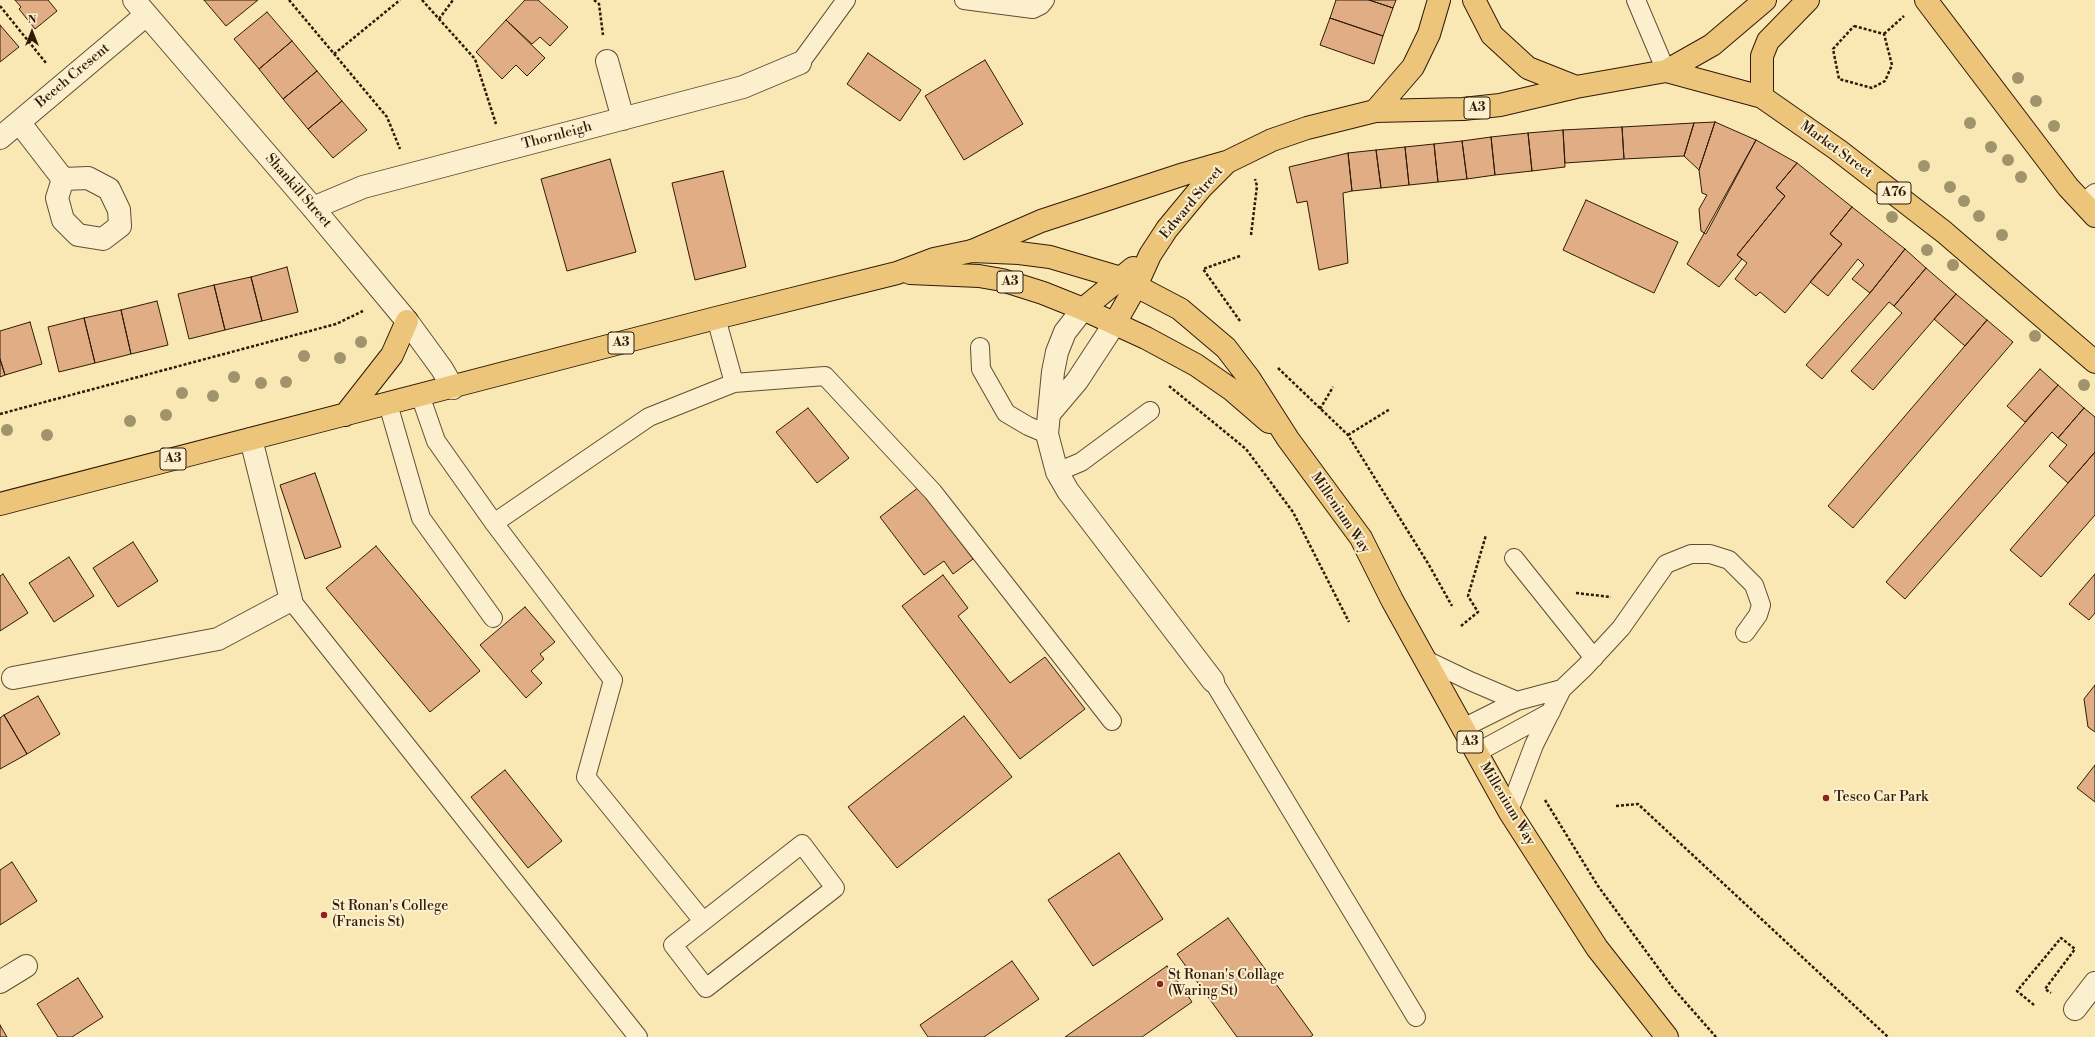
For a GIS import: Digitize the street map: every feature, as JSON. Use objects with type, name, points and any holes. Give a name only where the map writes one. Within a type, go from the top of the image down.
[{"type":"main road","points":[[1375,111],[1413,67],[1429,34],[1439,0]]},
{"type":"main road","points":[[1474,0],[1492,35],[1528,68],[1576,87]]},
{"type":"main road","name":"A76","points":[[1576,87],[1666,71],[1712,45],[1765,0]]},
{"type":"main road","points":[[1762,97],[1762,56],[1768,41],[1808,0]]},
{"type":"main road","points":[[1926,0],[2068,187],[2091,204]]},
{"type":"main road","name":"Market Street","points":[[1666,71],[1762,97],[1838,150],[1944,232],[2095,362]]},
{"type":"main road","name":"A3","points":[[1375,111],[1463,109],[1500,105],[1576,87]]},
{"type":"main road","name":"Edward Street","points":[[1115,323],[1129,282],[1150,255],[1167,229],[1227,162],[1286,135],[1375,111]]},
{"type":"main road","points":[[972,251],[1041,221],[1184,174],[1227,162]]},
{"type":"main road","name":"A3","points":[[0,504],[420,395],[453,388],[716,318],[897,273],[934,259],[972,251],[1019,253],[1050,257],[1129,282]]},
{"type":"main road","name":"A3","points":[[897,273],[946,273],[1002,280],[1043,293],[1115,323]]},
{"type":"main road","name":"Edward Street","points":[[1082,309],[1129,282]]},
{"type":"main road","name":"Millenium Way","points":[[1129,282],[1180,309],[1226,348],[1249,378],[1288,439],[1361,538],[1392,600],[1509,811],[1597,948],[1667,1037]]},
{"type":"main road","points":[[345,415],[392,355],[407,321]]},
{"type":"main road","name":"Millenium Way","points":[[1115,323],[1196,365],[1232,390],[1288,439]]},
{"type":"street","name":"Beech Cresent","points":[[0,138],[64,84],[140,7]]},
{"type":"street","name":"Shankill Street","points":[[140,7],[313,208],[389,299],[442,369],[453,388]]},
{"type":"street","points":[[607,61],[623,119]]},
{"type":"street","name":"Thornleigh","points":[[313,208],[364,187],[743,87],[800,63]]},
{"type":"street","points":[[19,122],[63,179]]},
{"type":"street","points":[[1082,309],[1065,332],[1057,352],[1048,424],[1057,472],[1068,491],[1213,681]]},
{"type":"street","points":[[1048,424],[1115,323]]},
{"type":"street","points":[[13,678],[218,639],[291,600],[251,439]]},
{"type":"street","points":[[0,982],[26,966]]},
{"type":"street","points":[[2075,1009],[2095,983]]},
{"type":"lane","points":[[800,63],[846,0]]},
{"type":"lane","points":[[964,0],[1033,9],[1041,5],[1045,0]]},
{"type":"lane","points":[[1636,0],[1666,71]]},
{"type":"lane","points":[[716,318],[734,383]]},
{"type":"lane","points":[[980,347],[981,369],[1006,413],[1028,426],[1048,424]]},
{"type":"lane","points":[[494,523],[649,417],[734,383],[825,376],[934,492],[1112,721]]},
{"type":"lane","points":[[420,395],[436,441],[494,523],[613,680],[586,777],[703,921]]},
{"type":"lane","points":[[388,404],[422,518],[493,618]]},
{"type":"lane","points":[[1057,472],[1081,462],[1150,411]]},
{"type":"lane","points":[[1509,811],[1522,775],[1562,689],[1594,658],[1621,628],[1666,564],[1691,554],[1710,554],[1729,560],[1754,585],[1761,605],[1758,615],[1745,633]]},
{"type":"lane","points":[[1514,558],[1594,658]]},
{"type":"lane","points":[[291,600],[638,1037]]},
{"type":"lane","points":[[1426,660],[1470,681],[1517,700]]},
{"type":"lane","points":[[1213,681],[1416,1017]]},
{"type":"lane","points":[[1463,728],[1517,700],[1562,689]]},
{"type":"lane","points":[[1476,753],[1551,712]]},
{"type":"lane","points":[[802,844],[835,888],[706,988],[673,945],[703,921],[802,844]]},
{"type":"path","points":[[288,0],[388,117],[409,175]]},
{"type":"path","points":[[334,54],[400,0]]},
{"type":"path","points":[[422,0],[475,59],[505,150]]},
{"type":"path","points":[[439,19],[453,0]]},
{"type":"path","points":[[594,0],[599,4],[607,61]]},
{"type":"path","points":[[0,6],[64,84]]},
{"type":"path","points":[[1854,26],[1884,34],[1892,65],[1885,81],[1872,88],[1839,79],[1833,49],[1854,26]]},
{"type":"path","points":[[1251,235],[1256,186],[1255,179]]},
{"type":"path","points":[[1240,256],[1203,269],[1242,324]]},
{"type":"path","points":[[0,414],[336,324],[389,299]]},
{"type":"path","points":[[1150,411],[1160,402],[1169,386],[1177,356]]},
{"type":"path","points":[[1275,366],[1348,435],[1429,565],[1452,606]]},
{"type":"path","points":[[1169,386],[1246,449],[1293,512],[1348,622]]},
{"type":"path","points":[[1320,409],[1333,387]]},
{"type":"path","points":[[1348,435],[1390,409]]},
{"type":"path","points":[[1461,626],[1478,612],[1468,596],[1486,535]]},
{"type":"path","points":[[1544,596],[1575,592],[1641,601]]},
{"type":"path","points":[[1545,800],[1598,886],[1673,988],[1716,1037]]},
{"type":"path","points":[[1616,806],[1638,804],[1888,1037]]},
{"type":"path","points":[[2034,1005],[2017,991],[2061,938],[2075,949],[2045,989],[2075,1009]]},
{"type":"building","points":[[15,0],[48,0],[57,11],[35,29],[19,9],[21,7]]},
{"type":"building","points":[[204,0],[258,0],[226,26]]},
{"type":"building","points":[[525,0],[538,0],[568,27],[550,46],[540,37],[532,44],[506,20]]},
{"type":"building","points":[[1336,0],[1369,0],[1393,8],[1383,36],[1330,18]]},
{"type":"building","points":[[1369,0],[1396,0],[1393,8]]},
{"type":"building","points":[[267,12],[292,41],[259,69],[234,39]]},
{"type":"building","points":[[1330,18],[1383,36],[1374,64],[1320,45]]},
{"type":"building","points":[[506,20],[545,58],[527,76],[516,65],[502,79],[476,52]]},
{"type":"building","points":[[0,25],[19,47],[0,62]]},
{"type":"building","points":[[292,41],[317,71],[283,99],[259,69]]},
{"type":"building","points":[[868,53],[921,90],[900,121],[847,84]]},
{"type":"building","points":[[985,60],[1023,124],[964,160],[925,96]]},
{"type":"building","points":[[317,71],[342,101],[308,129],[283,99]]},
{"type":"building","points":[[342,101],[367,130],[333,158],[308,129]]},
{"type":"building","points":[[1715,122],[1699,170],[1684,156],[1694,123]]},
{"type":"building","points":[[1715,122],[1756,140],[1706,234],[1701,231],[1699,209],[1707,195],[1702,193],[1699,170]]},
{"type":"building","points":[[1694,123],[1684,156],[1624,159],[1622,127]]},
{"type":"building","points":[[1622,127],[1624,159],[1565,163],[1563,130]]},
{"type":"building","points":[[1563,130],[1565,167],[1532,171],[1528,133]]},
{"type":"building","points":[[1528,133],[1532,171],[1495,175],[1491,137]]},
{"type":"building","points":[[1491,137],[1495,175],[1467,179],[1462,141]]},
{"type":"building","points":[[1756,140],[1797,163],[1776,188],[1785,196],[1737,255],[1742,259],[1719,287],[1687,264]]},
{"type":"building","points":[[1462,141],[1467,179],[1438,182],[1434,144]]},
{"type":"building","points":[[1434,144],[1438,182],[1409,185],[1405,147]]},
{"type":"building","points":[[1405,147],[1409,185],[1381,188],[1376,150]]},
{"type":"building","points":[[1376,150],[1381,188],[1352,191],[1348,153]]},
{"type":"building","points":[[1348,153],[1352,191],[1343,193],[1348,263],[1319,270],[1307,201],[1297,203],[1289,167]]},
{"type":"building","points":[[610,159],[636,252],[567,271],[541,179]]},
{"type":"building","points":[[1797,163],[1852,207],[1830,234],[1842,244],[1785,313],[1760,292],[1756,296],[1735,279],[1747,263],[1737,255],[1785,196],[1776,188]]},
{"type":"building","points":[[723,171],[746,267],[695,280],[672,183]]},
{"type":"building","points":[[1586,200],[1678,242],[1654,293],[1563,250]]},
{"type":"building","points":[[1852,207],[1905,249],[1870,293],[1852,279],[1864,265],[1858,259],[1828,296],[1810,282],[1842,244],[1830,234]]},
{"type":"building","points":[[1905,249],[1926,268],[1894,306],[1889,302],[1822,379],[1806,365],[1870,293]]},
{"type":"building","points":[[287,267],[298,312],[262,321],[251,277]]},
{"type":"building","points":[[1926,268],[1956,294],[1873,390],[1851,371],[1902,313],[1894,306]]},
{"type":"building","points":[[251,277],[262,321],[225,330],[214,285]]},
{"type":"building","points":[[214,285],[225,330],[189,339],[178,294]]},
{"type":"building","points":[[1956,294],[1987,320],[1965,346],[1934,319]]},
{"type":"building","points":[[157,301],[168,345],[131,354],[121,310]]},
{"type":"building","points":[[121,310],[131,354],[95,363],[84,318]]},
{"type":"building","points":[[84,318],[95,363],[59,372],[48,327]]},
{"type":"building","points":[[1987,320],[2013,342],[1853,528],[1828,506]]},
{"type":"building","points":[[30,322],[42,364],[5,375],[0,359],[0,331]]},
{"type":"building","points":[[0,359],[5,375],[0,377]]},
{"type":"building","points":[[2040,369],[2058,385],[2025,422],[2007,406]]},
{"type":"building","points":[[2058,385],[2084,408],[2058,438],[2052,432],[1905,599],[1886,582]]},
{"type":"building","points":[[808,408],[849,458],[817,483],[776,432]]},
{"type":"building","points":[[2084,408],[2095,417],[2095,452],[2068,483],[2049,466],[2067,445],[2058,438]]},
{"type":"building","points":[[2095,452],[2095,515],[2041,577],[2010,550]]},
{"type":"building","points":[[315,473],[341,547],[305,559],[280,485]]},
{"type":"building","points":[[919,487],[973,559],[953,574],[944,561],[924,575],[880,517]]},
{"type":"building","points":[[133,542],[158,581],[118,607],[93,568]]},
{"type":"building","points":[[376,546],[480,671],[430,712],[326,588]]},
{"type":"building","points":[[69,557],[94,596],[54,622],[29,583]]},
{"type":"building","points":[[3,574],[28,613],[0,631],[0,576]]},
{"type":"building","points":[[2095,574],[2095,613],[2089,620],[2069,604]]},
{"type":"building","points":[[943,575],[968,608],[958,616],[1010,683],[1045,657],[1085,709],[1020,759],[902,606]]},
{"type":"building","points":[[525,607],[555,642],[540,654],[544,659],[531,671],[542,683],[526,698],[480,645]]},
{"type":"building","points":[[2095,685],[2095,732],[2088,727],[2084,699]]},
{"type":"building","points":[[38,696],[60,734],[27,754],[4,715]]},
{"type":"building","points":[[4,715],[27,754],[0,769],[0,718]]},
{"type":"building","points":[[964,716],[1012,777],[897,868],[848,807]]},
{"type":"building","points":[[2095,765],[2095,802],[2077,788]]},
{"type":"building","points":[[505,770],[562,841],[528,868],[471,797]]},
{"type":"building","points":[[1119,853],[1163,919],[1093,966],[1048,900]]},
{"type":"building","points":[[12,862],[37,901],[0,925],[0,870]]},
{"type":"building","points":[[1228,918],[1313,1035],[1310,1037],[1237,1037],[1177,954]]},
{"type":"building","points":[[1012,961],[1039,999],[984,1037],[928,1037],[920,1025]]},
{"type":"building","name":"St Ronan's Collage (Waring St)","points":[[1167,966],[1192,1002],[1142,1037],[1065,1037]]},
{"type":"building","points":[[78,978],[103,1017],[72,1037],[58,1037],[37,1004]]},
{"type":"building","points":[[0,1025],[7,1037],[0,1037]]},
{"type":"place","name":"Tesco Car Park","points":[[1826,798]]},
{"type":"place","name":"St Ronan's College (Francis St)","points":[[324,915]]},
{"type":"place","name":"St Ronan's Collage (Waring St)","points":[[1160,984]]}]
